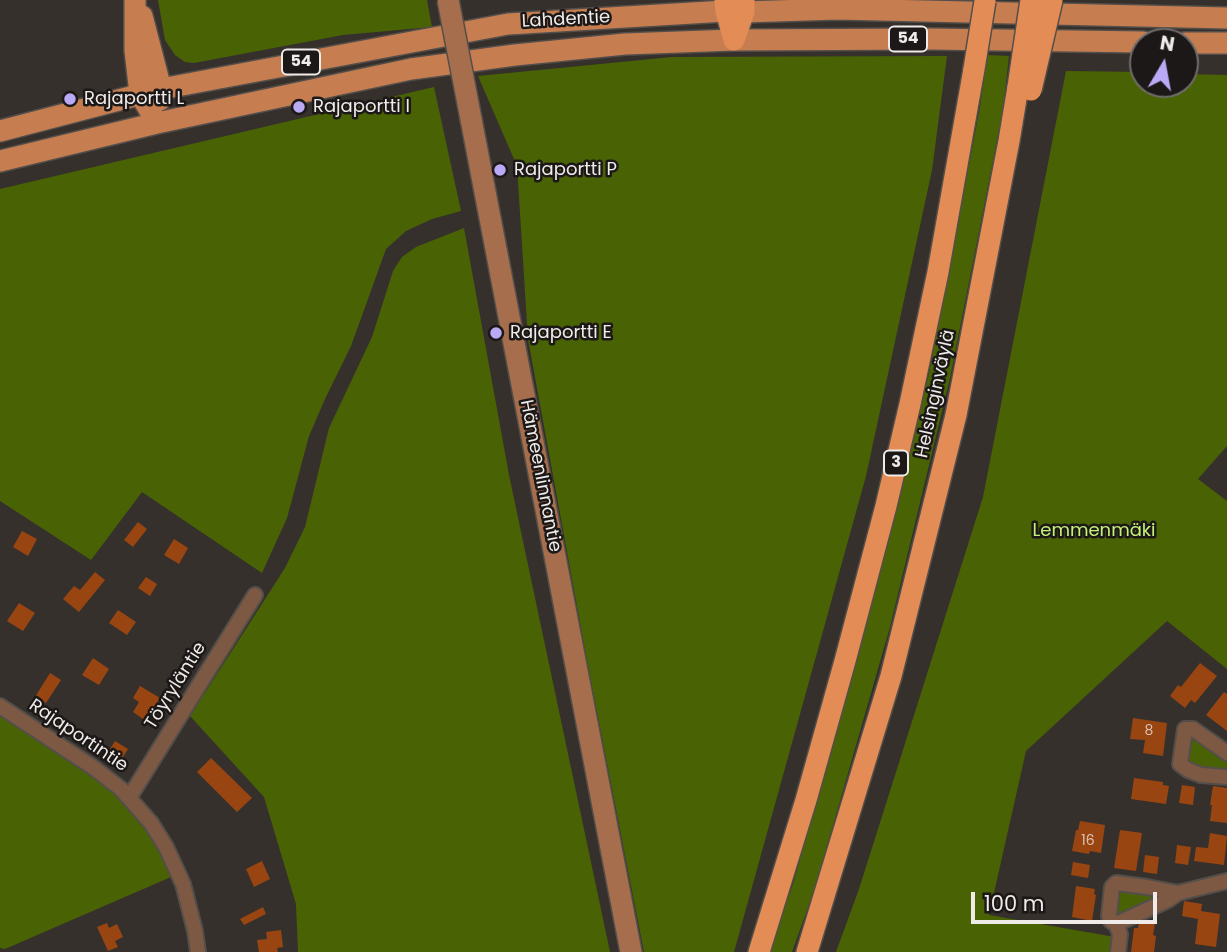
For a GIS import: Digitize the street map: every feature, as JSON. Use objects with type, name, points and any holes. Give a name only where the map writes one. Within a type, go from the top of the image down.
[{"type":"highway","name":"Helsinginväylä","points":[[759,952],[838,687],[889,493],[938,272],[985,0]]},
{"type":"highway","name":"Helsinginväylä","points":[[807,952],[891,676],[956,415],[1009,141],[1025,89],[1031,0]]},
{"type":"highway","points":[[1025,89],[1052,0]]},
{"type":"highway","points":[[734,40],[735,6]]},
{"type":"main road","points":[[136,0],[161,89],[157,123]]},
{"type":"main road","points":[[136,0],[135,50],[140,94],[157,123]]},
{"type":"main road","name":"Hämeenlinnantie","points":[[447,0],[631,952]]},
{"type":"main road","name":"Lahdentie","points":[[0,131],[161,89],[508,24],[735,6],[1227,18]]},
{"type":"main road","name":"Lahdentie","points":[[0,161],[157,123],[411,69],[515,55],[625,44],[734,40],[1129,42]]},
{"type":"main road","points":[[1199,43],[1227,43]]},
{"type":"street","name":"Töyryläntie","points":[[129,798],[255,596]]},
{"type":"street","name":"Rajaportintie","points":[[0,706],[94,768],[121,789],[151,823],[183,884],[198,952]]},
{"type":"street","points":[[1227,752],[1194,729],[1185,729],[1180,764],[1201,775],[1227,777]]},
{"type":"street","points":[[1116,924],[1178,893],[1227,881]]},
{"type":"street","points":[[1118,952],[1120,933],[1116,924],[1111,921],[1108,910],[1112,887],[1116,883],[1178,893]]},
{"type":"green space","points":[[158,0],[427,0],[432,27],[343,35],[194,63],[185,62],[175,55],[165,40]]},
{"type":"green space","points":[[987,55],[1009,56],[1003,110],[950,378],[890,627],[815,888],[792,952],[769,952],[793,884],[867,621],[929,374],[980,107]]},
{"type":"green space","points":[[947,56],[932,170],[866,476],[734,952],[644,952],[528,339],[517,166],[478,76],[672,57]]},
{"type":"green space","name":"Lemmenmäki","points":[[1066,71],[1129,72],[1129,98],[1199,98],[1199,74],[1227,75],[1227,446],[1198,479],[1227,501],[1227,669],[1167,621],[1026,751],[989,915],[1115,937],[1112,952],[836,952],[859,889],[983,497]]},
{"type":"green space","points":[[434,87],[461,211],[432,219],[406,231],[386,249],[351,346],[309,436],[287,518],[262,573],[142,492],[91,560],[0,501],[0,189]]},
{"type":"green space","points":[[464,228],[509,475],[610,952],[298,952],[296,904],[264,797],[190,716],[285,568],[305,527],[329,428],[372,337],[393,271],[402,257],[416,247]]},
{"type":"green space","points":[[0,715],[107,785],[151,834],[171,877],[5,949],[0,948]]},
{"type":"green space","points":[[1193,735],[1227,758],[1227,771],[1187,765],[1187,740]]},
{"type":"green space","points":[[1120,889],[1164,895],[1114,917],[1115,894]]},
{"type":"building","points":[[138,522],[147,529],[133,547],[124,540]]},
{"type":"building","points":[[22,531],[37,539],[28,556],[13,547]]},
{"type":"building","points":[[174,539],[188,548],[179,564],[164,555]]},
{"type":"building","points":[[95,572],[105,580],[79,612],[63,599],[74,586],[80,590]]},
{"type":"building","points":[[146,577],[157,584],[150,596],[138,588]]},
{"type":"building","points":[[19,603],[35,613],[23,631],[7,621]]},
{"type":"building","points":[[118,610],[136,622],[127,635],[109,623]]},
{"type":"building","points":[[93,658],[109,669],[99,685],[82,675]]},
{"type":"building","points":[[1200,663],[1217,676],[1195,703],[1191,700],[1185,708],[1170,696]]},
{"type":"building","points":[[50,673],[61,680],[46,703],[35,697]]},
{"type":"building","points":[[140,686],[160,698],[146,721],[133,712],[139,702],[133,698]]},
{"type":"building","points":[[1224,692],[1227,694],[1227,731],[1206,715]]},
{"type":"building","points":[[1133,718],[1167,723],[1163,756],[1143,753],[1145,740],[1130,739]]},
{"type":"building","points":[[115,741],[128,749],[121,760],[108,752]]},
{"type":"building","points":[[211,758],[252,798],[237,812],[197,772]]},
{"type":"building","points":[[1134,778],[1163,782],[1163,785],[1169,786],[1166,804],[1131,799]]},
{"type":"building","points":[[1182,785],[1195,787],[1193,805],[1179,803]]},
{"type":"building","points":[[1213,786],[1227,788],[1227,823],[1210,821]]},
{"type":"building","points":[[1080,821],[1105,825],[1101,853],[1072,851]]},
{"type":"building","points":[[1120,830],[1142,833],[1136,871],[1114,868]]},
{"type":"building","points":[[1210,833],[1227,836],[1224,865],[1194,861],[1196,847],[1208,848]]},
{"type":"building","points":[[1177,845],[1191,847],[1188,865],[1175,863]]},
{"type":"building","points":[[1145,855],[1159,857],[1157,874],[1143,872]]},
{"type":"building","points":[[262,861],[270,879],[254,887],[246,869]]},
{"type":"building","points":[[1073,862],[1090,865],[1088,878],[1071,875]]},
{"type":"building","points":[[1076,886],[1095,889],[1092,921],[1072,917]]},
{"type":"building","points":[[1184,901],[1202,904],[1201,911],[1220,914],[1216,947],[1195,944],[1198,919],[1182,916]]},
{"type":"building","points":[[263,907],[266,914],[244,925],[240,919]]},
{"type":"building","points":[[1139,921],[1155,923],[1154,952],[1131,952],[1134,928],[1138,928]]},
{"type":"building","points":[[107,923],[109,928],[117,924],[123,937],[115,941],[118,947],[108,951],[97,927]]},
{"type":"building","points":[[281,930],[283,947],[277,948],[278,952],[259,952],[257,940],[267,939],[266,932]]},
{"type":"place","name":"Rajaportti L","points":[[70,99]]},
{"type":"place","name":"Rajaportti I","points":[[299,107]]},
{"type":"place","name":"Rajaportti P","points":[[500,170]]},
{"type":"place","name":"Rajaportti E","points":[[496,333]]}]
